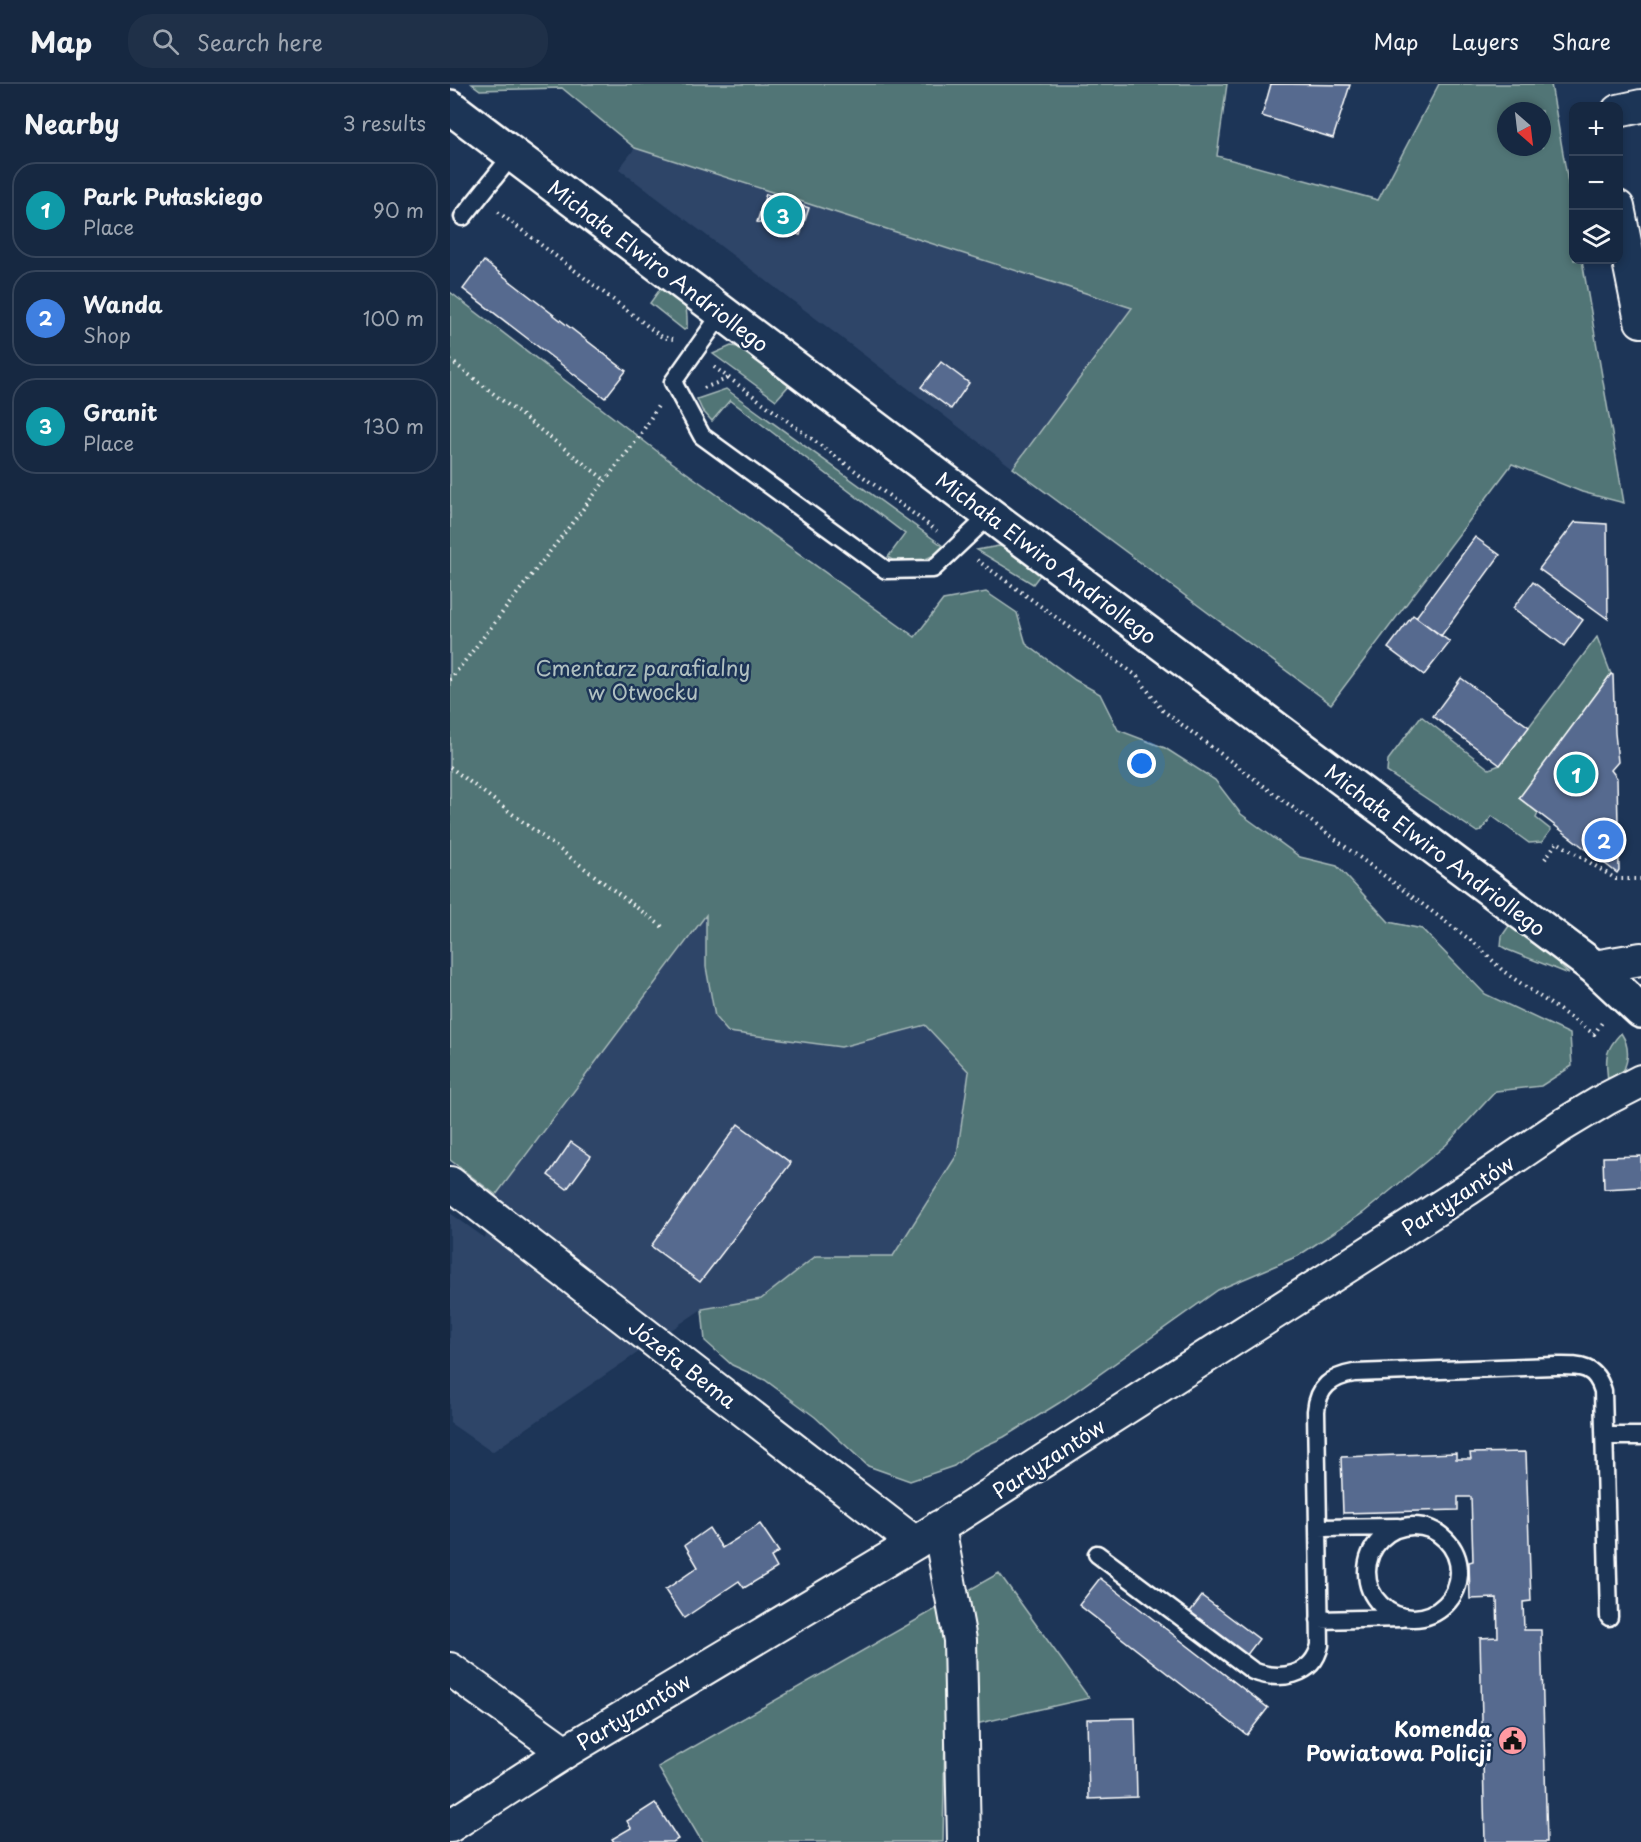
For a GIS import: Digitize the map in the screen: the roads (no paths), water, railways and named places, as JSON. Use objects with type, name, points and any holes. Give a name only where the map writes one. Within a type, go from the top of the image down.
[{"type":"street","name":"Michała Elwiro Andriollego","points":[[450,106],[990,515],[1594,967],[1641,1011]]},
{"type":"street","points":[[1623,110],[1641,106]]},
{"type":"street","points":[[1619,210],[1641,321]]},
{"type":"street","points":[[1594,967],[1641,959]]},
{"type":"street","name":"Partyzantów","points":[[450,1826],[565,1752],[927,1535],[1468,1189],[1561,1126],[1605,1099],[1641,1082]]},
{"type":"street","name":"Józefa Bema","points":[[450,1183],[927,1535]]},
{"type":"street","points":[[927,1535],[960,1640],[964,1842]]},
{"type":"street","points":[[450,1669],[565,1752]]},
{"type":"lane","points":[[463,217],[513,154]]},
{"type":"lane","points":[[722,313],[673,382],[702,436],[886,570],[933,569],[990,515]]},
{"type":"lane","points":[[1097,1554],[1253,1671],[1263,1675],[1289,1676],[1310,1664],[1320,1645],[1317,1400],[1326,1384],[1344,1375],[1585,1367],[1595,1374],[1603,1391],[1609,1617]]},
{"type":"lane","points":[[1605,1436],[1641,1436]]},
{"type":"lane","points":[[1408,1526],[1394,1530],[1376,1546],[1369,1560],[1368,1575],[1371,1590],[1380,1603],[1398,1615],[1412,1617]]},
{"type":"lane","points":[[1318,1528],[1416,1526],[1431,1530],[1444,1538],[1454,1551],[1459,1571],[1454,1593],[1433,1613],[1412,1617],[1319,1620]]},
{"type":"place","name":"Granit","points":[[783,215]]},
{"type":"place","name":"Park Pułaskiego","points":[[1576,774]]},
{"type":"place","name":"Wanda","points":[[1604,840]]},
{"type":"place","name":"Komenda Powiatowa Policji","points":[[1513,1740]]},
{"type":"park label","name":"Cmentarz parafialny w Otwocku","points":[[643,679]]}]
